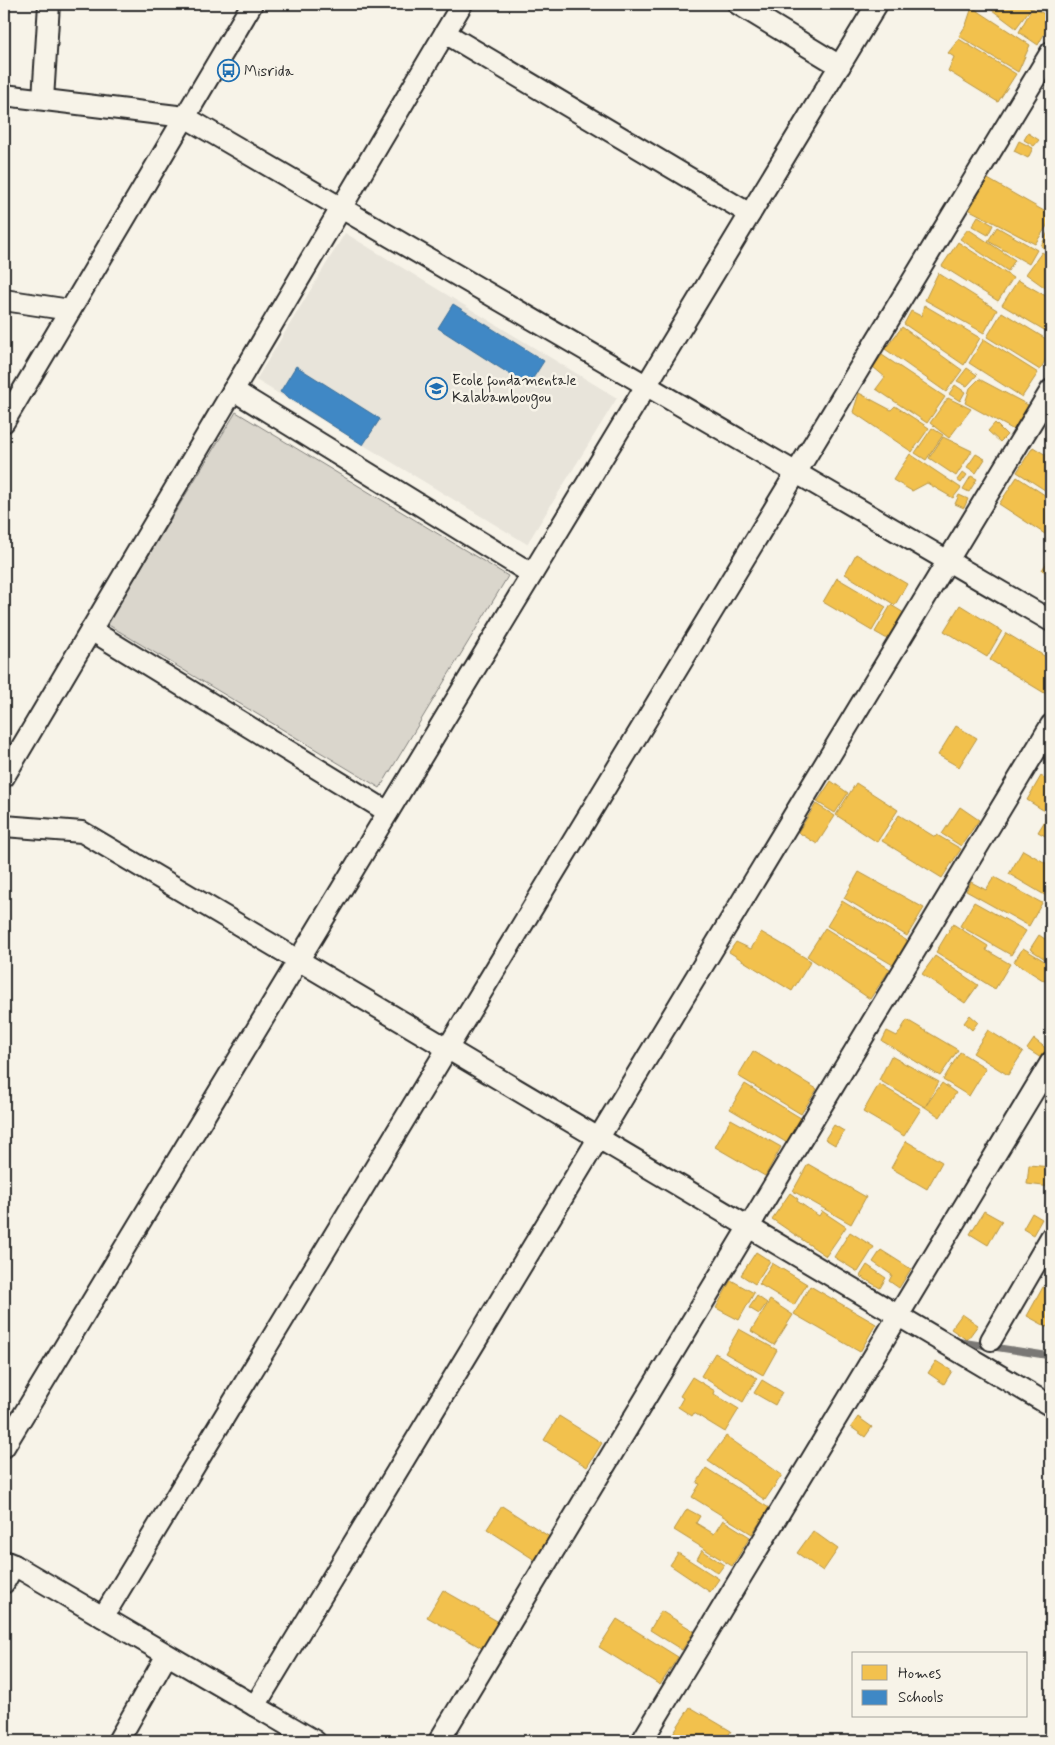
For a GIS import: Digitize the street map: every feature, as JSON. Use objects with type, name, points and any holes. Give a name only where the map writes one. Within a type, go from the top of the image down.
[{"type":"street","points":[[43,99],[49,4]]},
{"type":"street","points":[[4,422],[252,4]]},
{"type":"street","points":[[4,777],[462,4]]},
{"type":"street","points":[[738,4],[840,66]]},
{"type":"street","points":[[4,1447],[877,4]]},
{"type":"street","points":[[445,33],[750,214]]},
{"type":"street","points":[[103,1617],[1051,52]]},
{"type":"street","points":[[4,95],[185,117],[1051,621]]},
{"type":"street","points":[[4,300],[70,310]]},
{"type":"street","points":[[233,390],[532,574]]},
{"type":"street","points":[[255,1706],[1051,390]]},
{"type":"street","points":[[91,630],[388,812]]},
{"type":"street","points":[[439,1741],[1051,725]]},
{"type":"street","points":[[4,826],[82,832],[1051,1406]]},
{"type":"street","points":[[642,1741],[1051,1062]]},
{"type":"street","points":[[991,1340],[1051,1237]]},
{"type":"street","points":[[4,1583],[9,1563],[315,1741]]},
{"type":"street","points":[[118,1741],[167,1655]]},
{"type":"shaded area","name":"Ecole fondamentale Kalabambougou","points":[[345,233],[617,398],[527,544],[256,380]]},
{"type":"shaded area","points":[[236,412],[508,576],[380,788],[107,624]]},
{"type":"building: Homes","points":[[984,4],[1025,4],[1031,8],[1016,28]]},
{"type":"building: Homes","points":[[972,7],[1030,45],[1018,72],[959,36],[966,25]]},
{"type":"building: Homes","points":[[1032,8],[1051,17],[1051,22],[1038,45],[1019,32]]},
{"type":"building: Homes","points":[[959,39],[1016,74],[998,102],[948,71],[954,57],[948,53]]},
{"type":"building: Homes","points":[[1028,133],[1039,140],[1034,146],[1024,140]]},
{"type":"building: Homes","points":[[1019,141],[1033,148],[1028,158],[1014,151]]},
{"type":"building: Homes","points":[[986,178],[1051,215],[1051,220],[1035,244],[968,209]]},
{"type":"building: Homes","points":[[978,216],[993,225],[988,235],[972,226]]},
{"type":"building: Homes","points":[[1051,226],[1051,253],[1041,246]]},
{"type":"building: Homes","points":[[997,227],[1037,250],[1029,264],[988,241]]},
{"type":"building: Homes","points":[[968,229],[1015,260],[1008,271],[960,239]]},
{"type":"building: Homes","points":[[958,242],[1013,278],[998,301],[942,266]]},
{"type":"building: Homes","points":[[1042,252],[1051,258],[1051,292],[1026,274]]},
{"type":"building: Homes","points":[[938,273],[997,310],[984,333],[925,300]]},
{"type":"building: Homes","points":[[1018,280],[1051,299],[1051,334],[1002,305]]},
{"type":"building: Homes","points":[[924,305],[980,338],[964,365],[904,324],[911,311],[921,316]]},
{"type":"building: Homes","points":[[1002,312],[1051,342],[1051,350],[1040,370],[987,337]]},
{"type":"building: Homes","points":[[902,327],[962,370],[946,392],[885,349]]},
{"type":"building: Homes","points":[[984,339],[1038,373],[1022,397],[969,363]]},
{"type":"building: Homes","points":[[882,355],[945,397],[927,423],[876,389],[885,377],[873,367]]},
{"type":"building: Homes","points":[[967,368],[977,375],[967,386],[957,381]]},
{"type":"building: Homes","points":[[979,379],[1028,405],[1014,430],[965,403],[970,388]]},
{"type":"building: Homes","points":[[955,385],[965,392],[960,401],[949,394]]},
{"type":"building: Homes","points":[[859,393],[891,410],[895,406],[929,428],[912,452],[853,412]]},
{"type":"building: Homes","points":[[948,398],[971,409],[949,438],[930,423]]},
{"type":"building: Homes","points":[[995,423],[1007,435],[1000,442],[988,431]]},
{"type":"building: Homes","points":[[932,428],[943,435],[926,460],[915,453]]},
{"type":"building: Homes","points":[[943,437],[972,451],[956,476],[929,458]]},
{"type":"building: Homes","points":[[1033,447],[1051,458],[1051,494],[1017,472]]},
{"type":"building: Homes","points":[[910,454],[961,488],[953,498],[927,483],[912,491],[893,480]]},
{"type":"building: Homes","points":[[976,454],[985,459],[976,473],[967,467]]},
{"type":"building: Homes","points":[[963,472],[967,475],[961,483],[957,480]]},
{"type":"building: Homes","points":[[971,476],[977,479],[969,492],[963,489]]},
{"type":"building: Homes","points":[[1017,477],[1051,499],[1051,538],[999,504]]},
{"type":"building: Homes","points":[[959,495],[968,499],[964,508],[955,504]]},
{"type":"building: Homes","points":[[856,554],[907,584],[895,605],[845,574]]},
{"type":"building: Homes","points":[[1051,556],[1051,575],[1042,570]]},
{"type":"building: Homes","points":[[837,578],[886,607],[872,631],[823,602]]},
{"type":"building: Homes","points":[[891,605],[904,613],[889,640],[875,632]]},
{"type":"building: Homes","points":[[960,605],[1002,631],[987,657],[944,631]]},
{"type":"building: Homes","points":[[1006,633],[1051,660],[1051,697],[990,660]]},
{"type":"building: Homes","points":[[956,726],[977,738],[959,767],[938,755]]},
{"type":"building: Homes","points":[[1041,776],[1051,782],[1051,815],[1027,800]]},
{"type":"building: Homes","points":[[831,781],[848,793],[835,813],[817,802]]},
{"type":"building: Homes","points":[[856,783],[898,810],[877,842],[836,815]]},
{"type":"building: Homes","points":[[816,804],[835,816],[817,844],[798,832]]},
{"type":"building: Homes","points":[[960,807],[979,820],[961,846],[942,834]]},
{"type":"building: Homes","points":[[899,815],[935,837],[937,835],[961,849],[942,878],[882,841]]},
{"type":"building: Homes","points":[[1046,819],[1051,822],[1051,839],[1038,832]]},
{"type":"building: Homes","points":[[1023,850],[1051,866],[1051,891],[1048,897],[1009,874]]},
{"type":"building: Homes","points":[[859,872],[924,908],[907,936],[844,898]]},
{"type":"building: Homes","points":[[994,877],[1042,903],[1029,926],[966,891],[971,882],[986,890]]},
{"type":"building: Homes","points":[[842,901],[909,942],[893,965],[827,926]]},
{"type":"building: Homes","points":[[974,902],[1026,931],[1011,955],[960,926]]},
{"type":"building: Homes","points":[[953,924],[988,946],[986,950],[1010,964],[995,989],[936,952]]},
{"type":"building: Homes","points":[[825,928],[890,969],[870,999],[807,956]]},
{"type":"building: Homes","points":[[761,932],[811,961],[792,991],[729,952],[736,942],[751,949]]},
{"type":"building: Homes","points":[[1039,935],[1051,943],[1051,963],[1030,949]]},
{"type":"building: Homes","points":[[1023,948],[1051,965],[1051,985],[1014,962]]},
{"type":"building: Homes","points":[[935,956],[978,985],[965,1003],[922,974]]},
{"type":"building: Homes","points":[[970,1015],[978,1022],[972,1030],[964,1023]]},
{"type":"building: Homes","points":[[907,1020],[958,1050],[940,1076],[882,1041],[887,1031],[897,1036]]},
{"type":"building: Homes","points":[[988,1030],[1023,1052],[1008,1075],[973,1053]]},
{"type":"building: Homes","points":[[1034,1039],[1047,1049],[1041,1058],[1027,1049]]},
{"type":"building: Homes","points":[[753,1051],[817,1089],[801,1114],[738,1076]]},
{"type":"building: Homes","points":[[960,1052],[986,1068],[969,1096],[943,1080]]},
{"type":"building: Homes","points":[[891,1056],[939,1082],[925,1107],[879,1080]]},
{"type":"building: Homes","points":[[942,1083],[956,1093],[940,1117],[925,1107]]},
{"type":"building: Homes","points":[[745,1084],[804,1120],[789,1144],[730,1109]]},
{"type":"building: Homes","points":[[879,1084],[921,1109],[904,1136],[863,1112]]},
{"type":"building: Homes","points":[[731,1119],[781,1147],[765,1176],[715,1147]]},
{"type":"building: Homes","points":[[834,1125],[844,1131],[835,1145],[825,1139]]},
{"type":"building: Homes","points":[[906,1141],[942,1162],[927,1189],[891,1168]]},
{"type":"building: Homes","points":[[808,1164],[866,1197],[851,1224],[793,1191]]},
{"type":"building: Homes","points":[[1029,1165],[1051,1167],[1051,1187],[1027,1184]]},
{"type":"building: Homes","points":[[790,1193],[798,1199],[797,1201],[819,1216],[822,1211],[846,1227],[826,1256],[772,1219]]},
{"type":"building: Homes","points":[[984,1211],[1002,1221],[988,1245],[970,1234]]},
{"type":"building: Homes","points":[[1032,1213],[1042,1219],[1033,1235],[1023,1229]]},
{"type":"building: Homes","points":[[850,1232],[874,1247],[858,1272],[834,1257]]},
{"type":"building: Homes","points":[[881,1250],[911,1269],[899,1288],[889,1281],[892,1275],[873,1262]]},
{"type":"building: Homes","points":[[756,1252],[770,1261],[755,1284],[741,1275]]},
{"type":"building: Homes","points":[[772,1263],[807,1284],[794,1305],[759,1284]]},
{"type":"building: Homes","points":[[867,1265],[886,1278],[880,1288],[860,1276]]},
{"type":"building: Homes","points":[[731,1280],[754,1293],[739,1320],[716,1308]]},
{"type":"building: Homes","points":[[810,1286],[876,1324],[860,1352],[794,1314]]},
{"type":"building: Homes","points":[[1043,1287],[1051,1291],[1051,1329],[1027,1316]]},
{"type":"building: Homes","points":[[757,1296],[767,1303],[759,1314],[749,1308]]},
{"type":"building: Homes","points":[[770,1300],[793,1315],[774,1345],[751,1331]]},
{"type":"building: Homes","points":[[962,1314],[978,1325],[967,1340],[951,1329]]},
{"type":"building: Homes","points":[[739,1329],[777,1350],[763,1375],[725,1353]]},
{"type":"building: Homes","points":[[715,1353],[757,1378],[743,1402],[701,1376]]},
{"type":"building: Homes","points":[[936,1361],[952,1371],[944,1384],[928,1373]]},
{"type":"building: Homes","points":[[692,1377],[715,1391],[714,1394],[739,1409],[725,1432],[694,1413],[692,1416],[678,1407],[683,1398],[680,1396]]},
{"type":"building: Homes","points":[[762,1380],[782,1392],[775,1405],[754,1393]]},
{"type":"building: Homes","points":[[559,1416],[602,1443],[587,1467],[544,1440]]},
{"type":"building: Homes","points":[[858,1417],[872,1427],[865,1437],[851,1427]]},
{"type":"building: Homes","points":[[726,1436],[782,1475],[765,1500],[708,1461]]},
{"type":"building: Homes","points":[[706,1468],[769,1508],[752,1534],[692,1497],[700,1484],[697,1483]]},
{"type":"building: Homes","points":[[502,1506],[556,1541],[541,1564],[487,1529]]},
{"type":"building: Homes","points":[[687,1509],[700,1516],[696,1523],[714,1534],[723,1520],[750,1537],[732,1566],[674,1530]]},
{"type":"building: Homes","points":[[813,1531],[838,1549],[823,1571],[797,1553]]},
{"type":"building: Homes","points":[[702,1550],[724,1565],[718,1573],[697,1559]]},
{"type":"building: Homes","points":[[678,1553],[719,1579],[710,1592],[670,1565]]},
{"type":"building: Homes","points":[[443,1590],[504,1625],[489,1652],[427,1617]]},
{"type":"building: Homes","points":[[661,1611],[694,1631],[682,1650],[650,1630]]},
{"type":"building: Homes","points":[[617,1619],[678,1657],[660,1685],[599,1647]]},
{"type":"building: Homes","points":[[690,1707],[731,1731],[725,1741],[682,1741],[672,1735]]},
{"type":"building: Schools","points":[[453,304],[544,361],[528,386],[438,328]]},
{"type":"building: Schools","points":[[296,366],[380,419],[363,445],[280,392]]},
{"type":"waterway","points":[[955,1341],[1051,1356]]},
{"type":"place","name":"Misrida","points":[[228,71]]},
{"type":"place","name":"Ecole fondamentale Kalabambougou","points":[[436,389]]}]
